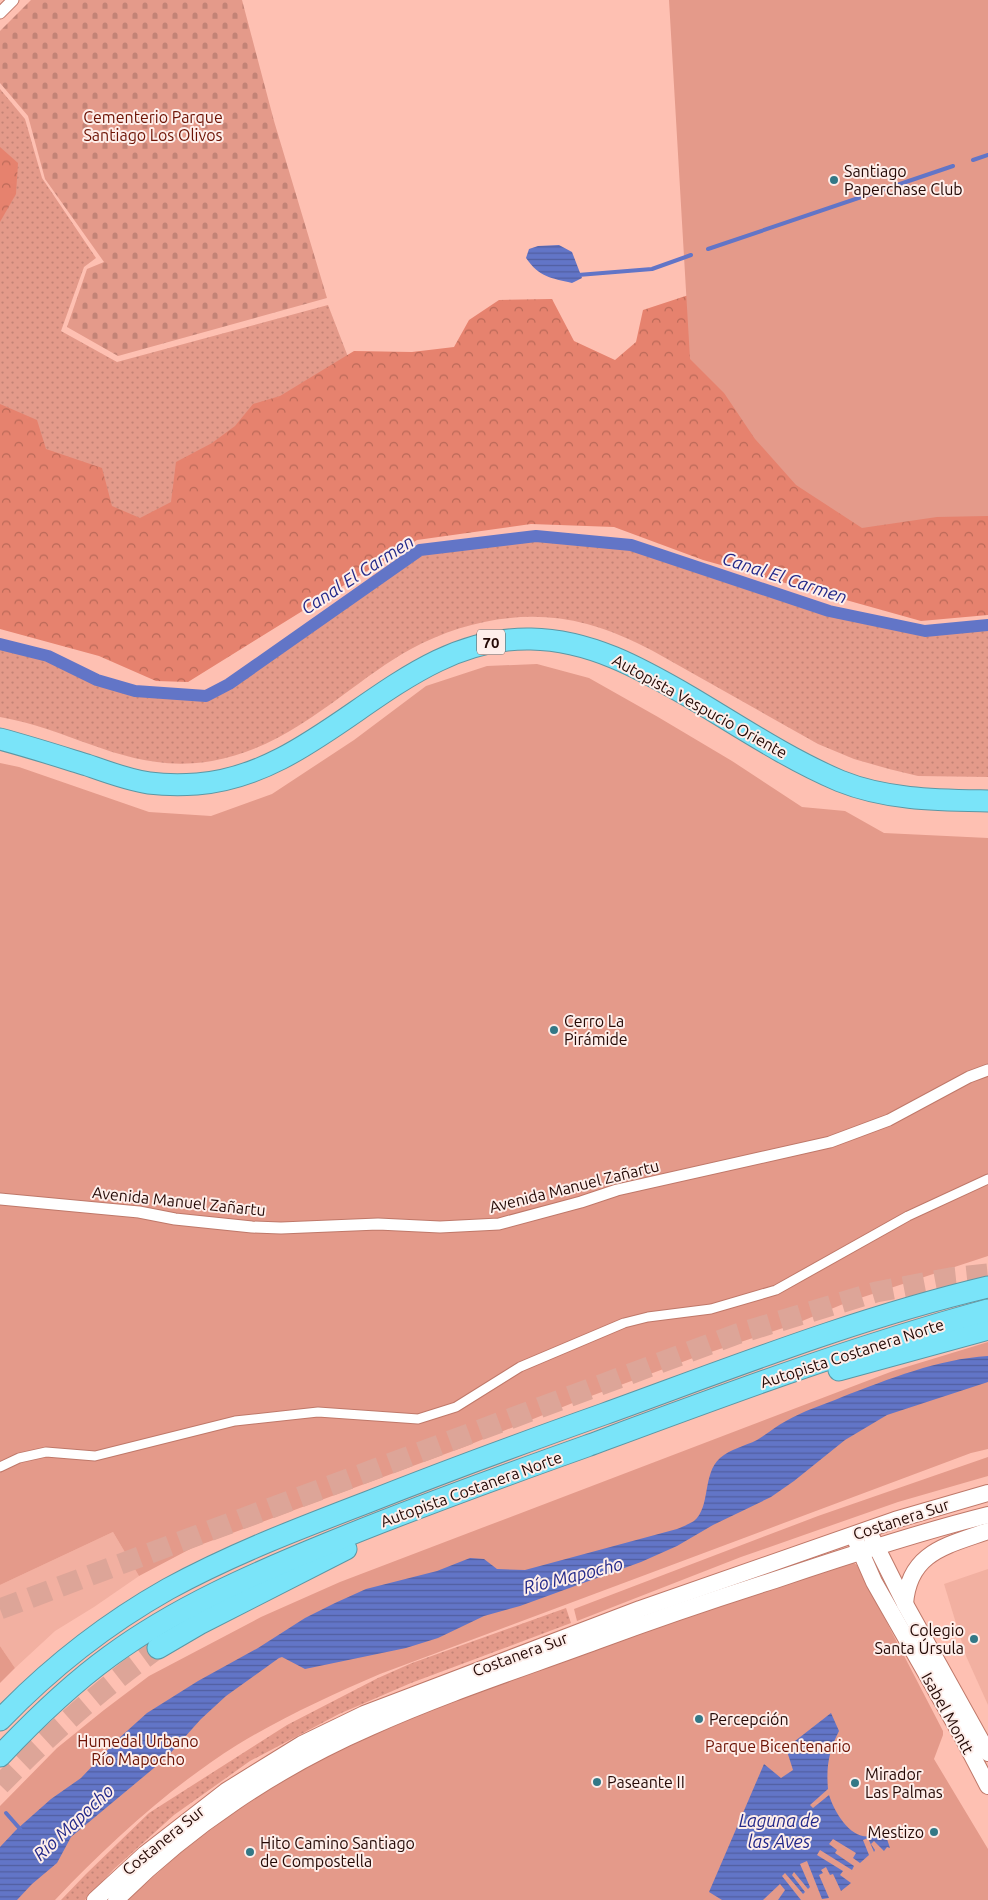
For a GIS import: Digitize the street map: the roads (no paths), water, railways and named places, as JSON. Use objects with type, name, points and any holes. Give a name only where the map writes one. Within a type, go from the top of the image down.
[{"type":"highway","name":"Autopista Vespucio Oriente","points":[[0,739],[31,747],[121,777],[149,783],[180,784],[223,780],[260,769],[297,750],[400,680],[436,660],[484,643],[511,639],[536,639],[577,644],[616,658],[666,684],[786,754],[849,784],[907,798],[988,801]]},
{"type":"highway","points":[[890,1314],[988,1274]]},
{"type":"highway","name":"Autopista Costanera Norte","points":[[0,1720],[38,1683],[115,1622],[167,1590],[280,1536],[475,1460],[779,1351],[890,1314],[988,1287]]},
{"type":"highway","name":"Autopista Costanera Norte","points":[[0,1756],[41,1715],[110,1656],[182,1610],[270,1568],[408,1511],[733,1392],[898,1337],[988,1310]]},
{"type":"highway","points":[[733,1392],[813,1377],[988,1329]]},
{"type":"highway","points":[[158,1648],[199,1624],[338,1554],[408,1511]]},
{"type":"main road","name":"Costanera Sur","points":[[95,1900],[145,1854],[206,1805],[277,1758],[373,1710],[640,1609],[861,1531],[936,1506],[988,1492]]},
{"type":"main road","name":"Costanera Sur","points":[[116,1900],[165,1856],[220,1812],[305,1760],[370,1727],[430,1702],[646,1623],[903,1537],[988,1515]]},
{"type":"main road","name":"Isabel Montt","points":[[861,1531],[868,1549],[874,1582],[963,1738],[988,1786]]},
{"type":"main road","points":[[905,1604],[911,1579],[926,1556],[939,1548],[988,1531]]},
{"type":"main road","name":"Isabel Montt","points":[[868,1549],[905,1604],[988,1753]]},
{"type":"street","points":[[0,13],[13,0]]},
{"type":"street","name":"Avenida Manuel Zañartu","points":[[0,1199],[96,1207],[176,1219],[271,1228],[349,1224],[440,1227],[499,1224],[581,1202],[617,1190],[830,1142],[889,1120],[969,1077],[988,1070]]},
{"type":"street","points":[[0,1467],[19,1458],[46,1452],[95,1456],[235,1421],[318,1412],[418,1419],[456,1406],[520,1367],[624,1323],[648,1317],[710,1309],[776,1290],[908,1216],[988,1179]]},
{"type":"water","points":[[559,245],[572,252],[582,278],[572,283],[546,276],[526,258],[529,249],[538,246]]},
{"type":"water","name":"Río Mapocho","points":[[988,1356],[988,1382],[887,1415],[845,1440],[771,1497],[713,1525],[677,1546],[641,1562],[520,1606],[484,1616],[438,1638],[406,1648],[305,1669],[282,1657],[279,1658],[226,1696],[201,1719],[166,1758],[71,1837],[57,1863],[32,1884],[17,1900],[0,1900],[0,1847],[16,1830],[51,1799],[81,1778],[117,1740],[147,1713],[305,1618],[366,1589],[437,1571],[470,1558],[484,1559],[497,1569],[525,1570],[677,1529],[694,1521],[699,1515],[703,1507],[708,1481],[714,1465],[728,1452],[757,1440],[799,1414],[878,1383],[951,1361]]},
{"type":"water","name":"Laguna de las Aves","points":[[831,1713],[839,1731],[829,1759],[827,1773],[828,1789],[810,1805],[813,1808],[829,1795],[837,1813],[849,1829],[865,1836],[874,1835],[884,1830],[890,1848],[887,1847],[884,1851],[874,1841],[871,1844],[875,1850],[874,1852],[868,1838],[863,1840],[869,1855],[860,1863],[853,1858],[856,1853],[833,1839],[829,1844],[837,1850],[835,1853],[854,1866],[852,1870],[820,1850],[817,1855],[843,1871],[840,1875],[851,1883],[841,1891],[833,1874],[830,1875],[826,1867],[821,1870],[823,1873],[819,1875],[829,1898],[822,1899],[807,1861],[800,1864],[810,1887],[808,1889],[794,1872],[792,1875],[805,1892],[803,1894],[785,1873],[782,1876],[801,1900],[778,1900],[785,1890],[780,1884],[763,1900],[722,1900],[709,1892],[764,1764],[781,1778],[793,1770],[786,1748]]},
{"type":"waterway","points":[[973,160],[988,155]]},
{"type":"waterway","points":[[708,249],[953,166]]},
{"type":"waterway","points":[[578,275],[652,269],[691,255]]},
{"type":"waterway","name":"Canal El Carmen","points":[[0,644],[48,656],[97,680],[135,691],[206,696],[229,684],[420,550],[536,536],[631,545],[829,611],[925,631],[988,625]]},
{"type":"waterway","points":[[6,1813],[21,1830]]},
{"type":"tunnel","points":[[0,1609],[737,1334],[876,1292],[950,1278],[988,1274]]},
{"type":"tunnel","points":[[0,1785],[76,1713],[158,1648]]},
{"type":"place","name":"Santiago Paperchase Club","points":[[834,180]]},
{"type":"place","name":"Cerro La Pirámide","points":[[554,1030]]},
{"type":"place","name":"Colegio Santa Úrsula","points":[[974,1639]]},
{"type":"place","name":"Percepción","points":[[699,1719]]},
{"type":"place","name":"Paseante II","points":[[597,1782]]},
{"type":"place","name":"Mirador Las Palmas","points":[[855,1783]]},
{"type":"place","name":"Mestizo","points":[[934,1832]]},
{"type":"place","name":"Hito Camino Santiago de Compostella","points":[[250,1852]]},
{"type":"park label","name":"Cementerio Parque Santiago Los Olivos","points":[[153,126]]},
{"type":"park label","name":"Parque Bicentenario","points":[[778,1746]]},
{"type":"park label","name":"Humedal Urbano Río Mapocho","points":[[138,1750]]}]
